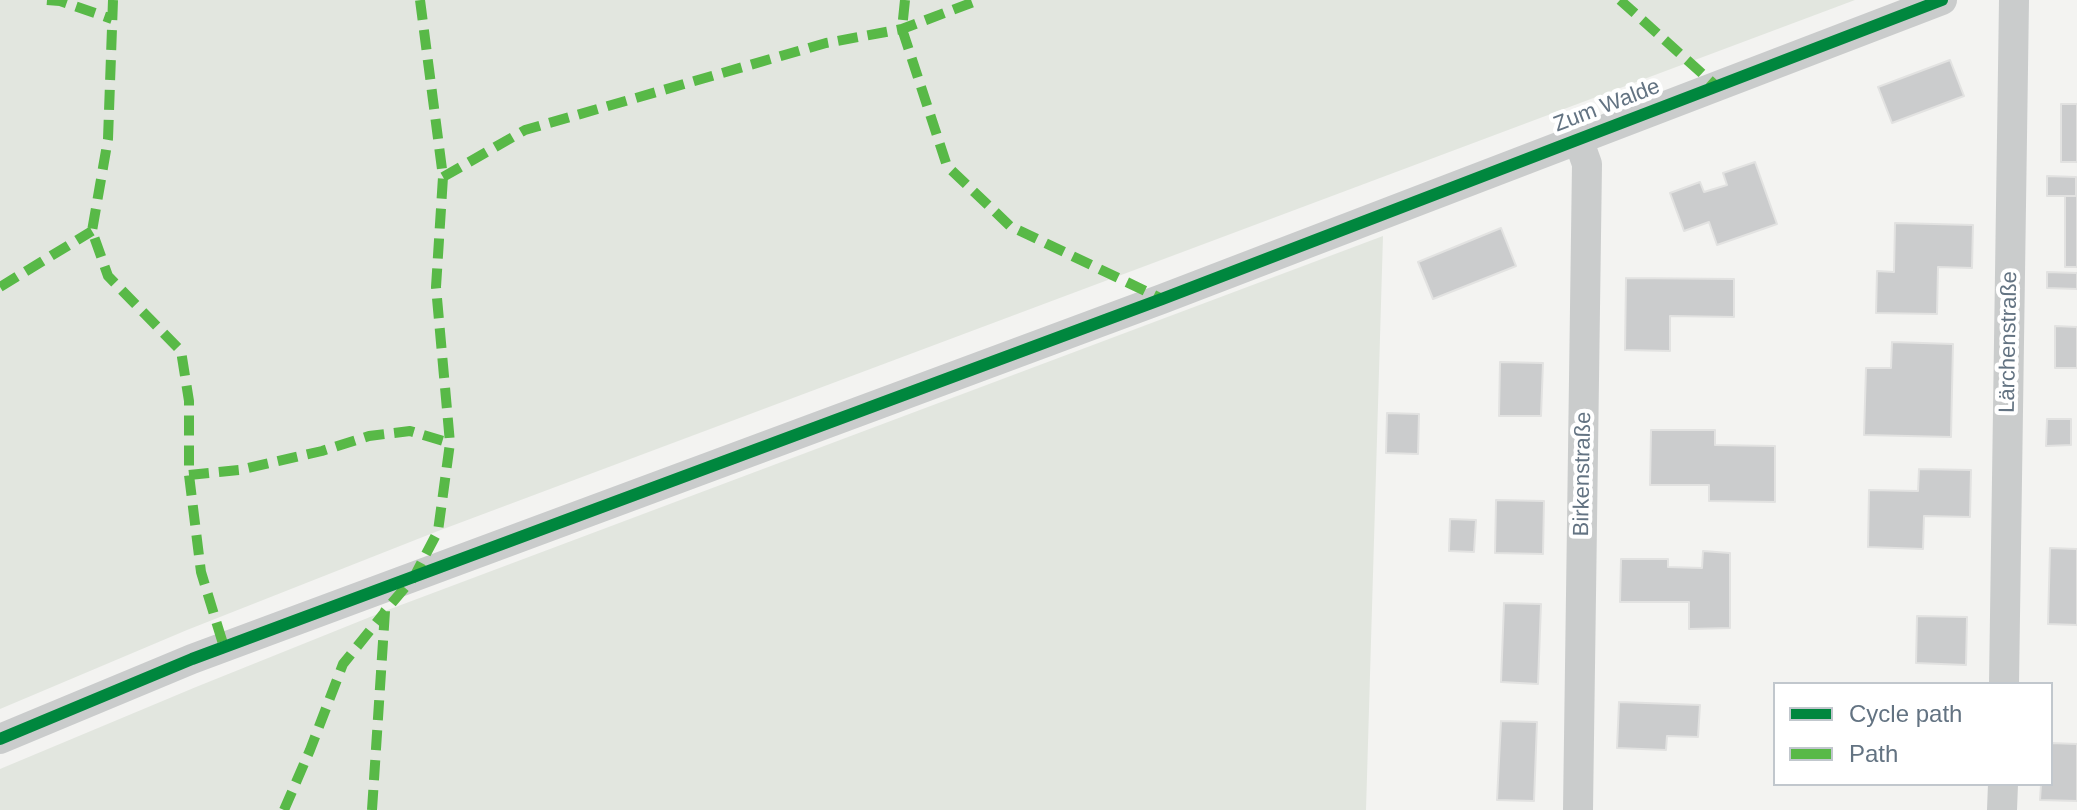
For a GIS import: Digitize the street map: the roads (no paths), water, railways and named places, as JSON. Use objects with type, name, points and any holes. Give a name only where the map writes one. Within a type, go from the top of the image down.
[{"type":"street","name":"Zum Walde","points":[[0,739],[192,659],[1162,299],[1942,0]]},
{"type":"street","name":"Lärchenstraße","points":[[2004,682],[2014,0]]},
{"type":"street","name":"Birkenstraße","points":[[1578,139],[1587,164],[1578,810]]},
{"type":"street","points":[[2002,810],[2003,786]]}]
